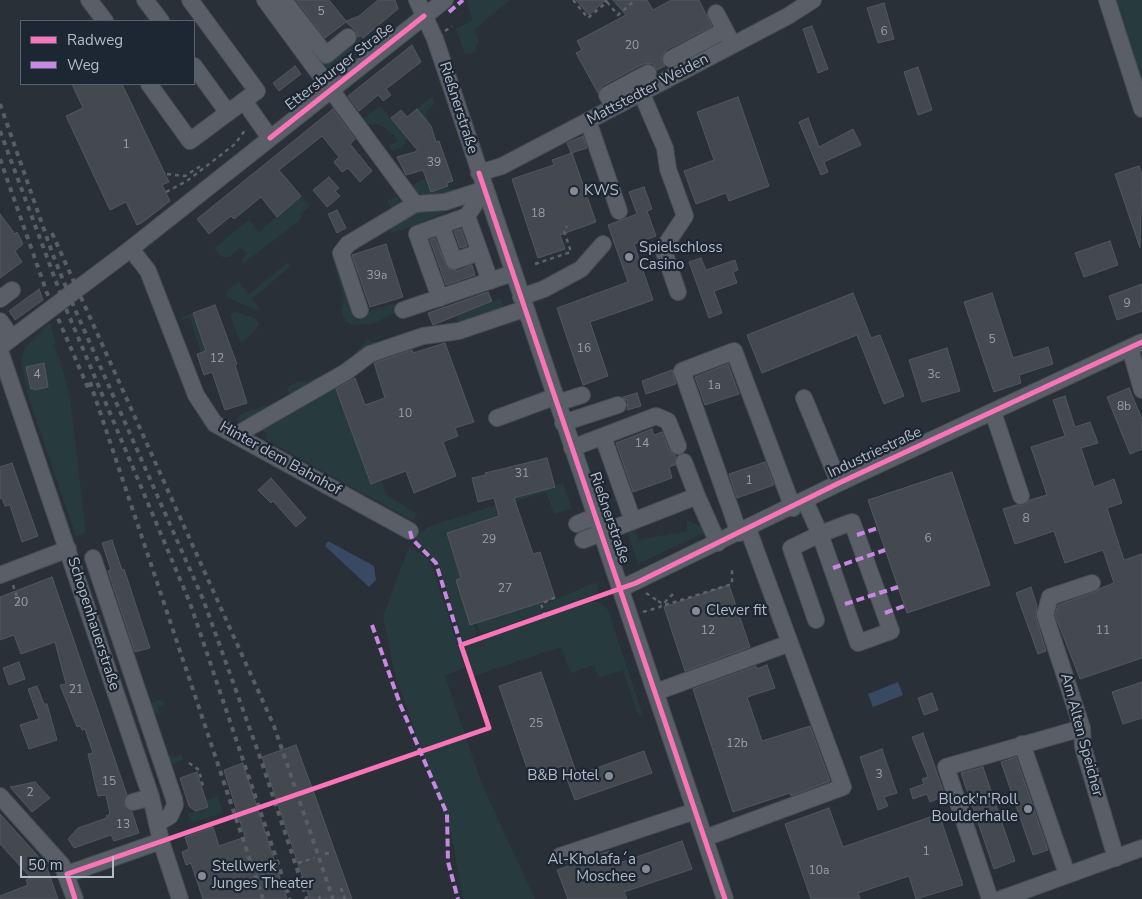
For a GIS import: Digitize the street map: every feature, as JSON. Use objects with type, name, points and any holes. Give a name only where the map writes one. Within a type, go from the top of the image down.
[{"type":"street","points":[[89,0],[103,20]]},
{"type":"street","points":[[146,0],[160,20]]},
{"type":"street","points":[[150,85],[190,141],[256,91],[190,0]]},
{"type":"street","name":"Rießnerstraße","points":[[417,0],[435,39],[725,899]]},
{"type":"street","name":"Ettersburger Straße","points":[[4,345],[131,249],[445,0]]},
{"type":"street","name":"Mattstedter Weiden","points":[[480,173],[502,166],[733,45],[814,0]]},
{"type":"street","points":[[1106,0],[1142,109]]},
{"type":"street","points":[[348,37],[326,55],[285,2],[269,5],[415,204]]},
{"type":"street","points":[[716,13],[733,45]]},
{"type":"street","points":[[671,59],[725,30]]},
{"type":"street","points":[[195,67],[228,113]]},
{"type":"street","points":[[614,107],[607,95],[648,73]]},
{"type":"street","points":[[642,92],[665,148],[668,169],[685,216],[663,248],[678,292]]},
{"type":"street","points":[[244,100],[270,138]]},
{"type":"street","points":[[588,121],[619,211]]},
{"type":"street","points":[[360,310],[341,253],[348,244],[415,204],[444,202],[485,190]]},
{"type":"street","points":[[440,298],[417,234],[467,216],[485,190]]},
{"type":"street","points":[[467,216],[490,281]]},
{"type":"street","points":[[441,225],[454,261],[480,252]]},
{"type":"street","points":[[236,435],[346,372],[370,354],[424,336],[459,331],[523,303],[580,269],[602,244]]},
{"type":"street","name":"Hinter dem Bahnhof","points":[[131,249],[148,271],[196,395],[215,424],[410,531]]},
{"type":"street","points":[[403,310],[513,273]]},
{"type":"street","name":"Schopenhauerstraße","points":[[0,321],[4,345],[68,549],[151,797],[161,842],[180,899]]},
{"type":"street","points":[[1136,345],[1142,390]]},
{"type":"street","name":"Industriestraße","points":[[620,589],[744,531],[839,483],[1136,345]]},
{"type":"street","points":[[704,838],[843,787],[790,643],[744,531],[682,370],[734,351],[799,504],[820,534],[858,643],[891,631],[852,522],[820,534],[791,548],[816,620]]},
{"type":"street","points":[[497,418],[582,394]]},
{"type":"street","points":[[804,398],[839,483]]},
{"type":"street","points":[[563,423],[618,405]]},
{"type":"street","points":[[993,412],[1021,496]]},
{"type":"street","points":[[572,448],[656,416],[668,421],[678,446]]},
{"type":"street","points":[[603,437],[633,521]]},
{"type":"street","points":[[684,462],[718,543]]},
{"type":"street","points":[[583,540],[697,496]]},
{"type":"street","points":[[577,524],[596,516]]},
{"type":"street","points":[[4,574],[68,549]]},
{"type":"street","points":[[93,558],[174,799],[175,806],[170,816],[158,823]]},
{"type":"street","name":"Am Alten Speicher","points":[[1092,583],[1050,597],[1045,616],[1082,728],[1083,747],[1116,858]]},
{"type":"street","points":[[656,692],[790,643]]},
{"type":"street","points":[[990,899],[946,767],[1082,728]]},
{"type":"street","points":[[1022,744],[1067,874]]},
{"type":"street","points":[[133,802],[151,797]]},
{"type":"street","points":[[1,799],[55,856],[67,874],[75,899]]},
{"type":"street","points":[[560,856],[695,811]]},
{"type":"street","points":[[67,874],[161,842]]},
{"type":"street","points":[[1001,899],[1022,896],[1067,874],[1142,848]]},
{"type":"path","points":[[572,0],[588,18],[606,1],[618,15],[635,0]]},
{"type":"path","points":[[166,192],[187,182],[235,144],[257,119]]},
{"type":"path","points":[[166,174],[185,176],[199,167],[203,169]]},
{"type":"path","points":[[535,264],[571,252],[564,230],[567,226]]},
{"type":"path","points":[[646,593],[665,605],[732,584],[732,568]]},
{"type":"path","points":[[4,574],[21,603]]},
{"type":"path","points":[[489,728],[461,645],[620,589]]},
{"type":"path","points":[[642,612],[660,607],[674,593]]},
{"type":"path","points":[[545,616],[541,604],[556,597]]},
{"type":"path","points":[[189,764],[200,770],[203,786]]},
{"type":"path","points":[[161,842],[226,818]]},
{"type":"path","points":[[325,854],[329,853],[330,857]]},
{"type":"path","points":[[298,863],[314,858]]},
{"type":"path","points":[[307,860],[308,865]]},
{"type":"path","points":[[261,876],[275,871]]},
{"type":"path","points":[[268,874],[269,878]]},
{"type":"path","points":[[341,888],[345,899]]},
{"type":"green space","points":[[467,0],[510,0],[475,29],[479,43],[476,45],[477,50],[470,54],[464,52],[456,29],[472,20]]},
{"type":"green space","points":[[1112,0],[1142,0],[1142,89]]},
{"type":"green space","points":[[286,13],[326,63],[361,35],[367,44],[328,77]]},
{"type":"green space","points":[[432,96],[435,103],[426,112],[428,119],[418,128],[422,116],[417,109]]},
{"type":"green space","points":[[380,106],[407,138],[402,148],[391,151],[389,145],[398,142],[395,136],[382,126],[373,124],[364,126],[360,121]]},
{"type":"green space","points":[[426,178],[431,192],[443,188],[462,190],[431,198],[414,190],[413,185]]},
{"type":"green space","points":[[301,196],[310,206],[300,214],[302,218],[243,264],[241,261],[247,253],[240,248],[229,257],[222,257],[214,248],[249,220],[259,232]]},
{"type":"green space","points":[[397,196],[401,205],[394,212],[387,201]]},
{"type":"green space","points":[[468,203],[391,233],[391,226],[413,213]]},
{"type":"green space","points":[[334,253],[355,316],[422,295],[424,300],[372,324],[352,325],[345,321],[341,311],[344,299],[332,256]]},
{"type":"green space","points":[[287,263],[291,266],[252,299],[261,309],[258,311],[226,297],[228,289],[239,282],[249,294]]},
{"type":"green space","points":[[501,298],[504,308],[476,319],[458,322],[456,316]]},
{"type":"green space","points":[[235,312],[255,318],[259,323],[257,329],[242,342],[239,340],[231,317],[231,314]]},
{"type":"green space","points":[[193,313],[206,351],[201,353],[190,318],[181,320],[181,318]]},
{"type":"green space","points":[[50,322],[56,344],[53,345],[60,359],[70,399],[86,533],[76,536],[29,399],[21,361],[25,348]]},
{"type":"green space","points":[[368,339],[371,342],[377,341],[354,363],[243,426],[234,418],[238,419],[239,415],[290,396],[287,387],[299,381],[307,382],[332,369],[351,357]]},
{"type":"green space","points":[[335,386],[371,484],[381,480],[387,495],[417,514],[413,521],[265,439],[267,433],[260,430],[257,435],[250,431]]},
{"type":"green space","points":[[563,483],[572,508],[554,514],[546,492],[516,501],[518,509],[447,533],[461,578],[456,580],[470,625],[474,624],[477,634],[463,642],[438,563],[414,538],[428,527]]},
{"type":"green space","points":[[687,520],[705,528],[706,532],[638,564],[627,531],[635,529],[638,540],[687,531]]},
{"type":"green space","points":[[409,547],[422,554],[432,566],[465,668],[445,676],[481,782],[535,899],[463,899],[451,833],[395,675],[383,616]]},
{"type":"green space","points":[[596,582],[598,589],[595,595],[545,612],[543,605]]},
{"type":"green space","points":[[591,602],[599,602],[608,610],[643,716],[638,715],[623,670],[599,678],[594,665],[571,673],[561,647],[474,676],[465,650],[467,645]]},
{"type":"green space","points":[[539,603],[542,613],[480,634],[476,623]]},
{"type":"green space","points":[[159,700],[163,701],[165,705],[158,708],[160,714],[148,709],[149,704]]},
{"type":"green space","points":[[162,753],[175,757],[182,754],[183,760],[170,765]]},
{"type":"green space","points":[[218,796],[223,813],[194,822],[190,820],[188,814],[208,807],[206,800]]},
{"type":"water","points":[[328,541],[374,566],[376,580],[369,587],[325,546]]},
{"type":"water","points":[[898,682],[903,695],[873,707],[868,694]]},
{"type":"building","points":[[296,0],[329,0],[346,21],[359,16],[378,0],[395,0],[398,9],[363,38],[361,35],[358,37],[356,31],[346,22],[325,38]]},
{"type":"building","points":[[576,0],[606,0],[589,15]]},
{"type":"building","points":[[613,0],[647,0],[653,10],[671,0],[699,0],[712,26],[666,50],[661,58],[665,66],[657,70],[653,64],[643,64],[602,86],[598,93],[576,53],[582,50],[577,41],[626,15]]},
{"type":"building","points":[[884,3],[894,39],[878,43],[867,8]]},
{"type":"building","points":[[812,26],[828,69],[818,73],[803,29]]},
{"type":"building","points":[[412,45],[421,62],[386,89],[391,95],[383,101],[378,95],[359,111],[348,96]]},
{"type":"building","points":[[295,66],[301,74],[279,91],[273,83]]},
{"type":"building","points":[[918,67],[932,110],[918,115],[904,72]]},
{"type":"building","points":[[72,85],[122,85],[169,182],[162,185],[170,201],[137,225],[126,202],[110,210],[66,116],[83,108]]},
{"type":"building","points":[[738,97],[769,186],[729,201],[726,193],[696,204],[684,171],[714,160],[697,112]]},
{"type":"building","points":[[333,109],[355,139],[350,144],[372,171],[360,182],[348,168],[342,172],[334,162],[339,157],[322,136],[279,170],[301,196],[277,217],[261,197],[234,219],[231,216],[209,234],[197,219]]},
{"type":"building","points":[[417,109],[431,126],[436,142],[439,141],[453,181],[447,183],[448,186],[431,192],[423,170],[406,175],[397,157],[418,151],[391,118],[401,110],[407,117]]},
{"type":"building","points":[[808,118],[819,147],[853,129],[861,145],[824,162],[828,172],[821,175],[799,122]]},
{"type":"building","points":[[583,136],[587,148],[571,153],[567,143]]},
{"type":"building","points":[[572,153],[596,222],[560,235],[565,249],[538,258],[512,179],[554,165],[552,160]]},
{"type":"building","points":[[1139,166],[1142,175],[1140,248],[1115,174]]},
{"type":"building","points":[[329,177],[339,188],[335,191],[340,196],[327,207],[313,190]]},
{"type":"building","points":[[644,187],[652,209],[647,211],[656,236],[634,244],[653,300],[590,322],[608,376],[583,385],[557,308],[628,282],[608,225],[637,214],[629,192]]},
{"type":"building","points":[[337,210],[346,228],[337,233],[328,214]]},
{"type":"building","points":[[0,214],[15,234],[17,232],[23,244],[15,251],[22,262],[0,278]]},
{"type":"building","points":[[461,229],[467,246],[460,248],[454,231]]},
{"type":"building","points":[[435,238],[447,268],[457,271],[472,265],[475,275],[446,285],[430,240]]},
{"type":"building","points":[[1110,241],[1118,265],[1084,277],[1075,253]]},
{"type":"building","points":[[386,244],[403,297],[370,307],[352,255]]},
{"type":"building","points":[[701,258],[706,270],[735,260],[738,270],[733,272],[737,283],[714,291],[722,313],[709,318],[689,262]]},
{"type":"building","points":[[1142,284],[1142,311],[1117,320],[1109,296]]},
{"type":"building","points":[[39,289],[43,300],[15,320],[9,311]]},
{"type":"building","points":[[488,292],[492,301],[433,325],[428,313]]},
{"type":"building","points":[[853,293],[871,338],[880,335],[904,396],[884,404],[857,335],[762,373],[747,335]]},
{"type":"building","points":[[992,293],[1013,358],[1048,347],[1053,364],[1019,375],[1021,383],[994,392],[964,302]]},
{"type":"building","points":[[215,305],[237,364],[235,365],[247,403],[225,410],[212,372],[204,375],[197,354],[206,351],[193,313]]},
{"type":"building","points":[[445,343],[474,422],[455,428],[458,436],[443,442],[456,476],[414,493],[406,471],[371,484],[336,389],[355,378],[365,405],[385,398],[374,363],[412,350],[413,353]]},
{"type":"building","points":[[947,348],[960,391],[922,402],[909,360]]},
{"type":"building","points":[[44,363],[48,387],[31,389],[26,367]]},
{"type":"building","points":[[728,364],[739,394],[705,405],[695,377]]},
{"type":"building","points":[[672,370],[676,384],[646,394],[642,381]]},
{"type":"building","points":[[1129,388],[1142,419],[1142,449],[1130,454],[1107,397]]},
{"type":"building","points":[[637,393],[641,406],[627,410],[628,402],[623,397]]},
{"type":"building","points":[[1065,396],[1075,427],[1090,422],[1098,443],[1081,448],[1094,487],[1114,479],[1122,503],[1107,508],[1124,560],[1142,554],[1142,658],[1080,679],[1055,615],[1058,605],[1114,583],[1103,550],[1065,563],[1054,531],[1015,544],[1003,509],[1016,505],[1025,505],[1030,500],[1047,495],[1031,447],[1065,436],[1053,400]]},
{"type":"building","points":[[652,429],[654,435],[662,432],[669,450],[676,456],[675,465],[669,467],[672,478],[633,492],[616,443]]},
{"type":"building","points":[[547,458],[555,487],[514,498],[533,554],[540,552],[555,598],[470,625],[456,580],[461,578],[447,533],[499,516],[494,498],[478,502],[472,478]]},
{"type":"building","points":[[765,462],[774,485],[737,498],[729,474]]},
{"type":"building","points":[[12,463],[38,536],[22,542],[10,505],[5,506],[2,498],[0,499],[0,467]]},
{"type":"building","points":[[952,472],[990,585],[907,613],[868,500]]},
{"type":"building","points":[[271,478],[306,518],[296,527],[273,501],[271,503],[258,490]]},
{"type":"building","points":[[112,540],[122,570],[124,569],[150,648],[135,652],[108,571],[111,570],[102,543]]},
{"type":"building","points":[[52,577],[127,795],[124,805],[132,812],[139,833],[114,841],[111,835],[74,848],[68,839],[78,828],[107,818],[106,816],[110,814],[106,795],[98,796],[88,754],[93,753],[85,729],[82,730],[80,726],[77,727],[60,685],[66,684],[55,642],[21,654],[14,635],[0,640],[0,597]]},
{"type":"building","points":[[729,585],[750,647],[685,671],[664,607]]},
{"type":"building","points":[[1031,587],[1037,606],[1036,618],[1046,651],[1038,654],[1016,593]]},
{"type":"building","points":[[19,662],[25,679],[9,685],[3,668]]},
{"type":"building","points":[[767,665],[775,688],[747,697],[762,741],[810,726],[830,781],[791,796],[790,793],[733,812],[693,689],[756,666],[757,669]]},
{"type":"building","points":[[541,672],[577,775],[644,751],[652,773],[575,800],[562,766],[530,777],[499,686]]},
{"type":"building","points":[[1142,682],[1142,718],[1123,724],[1112,692]]},
{"type":"building","points":[[37,686],[44,704],[47,704],[57,740],[29,749],[20,725],[39,719],[28,689]]},
{"type":"building","points":[[932,693],[938,710],[924,715],[918,698]]},
{"type":"building","points":[[923,733],[945,796],[930,802],[927,794],[913,799],[910,789],[924,784],[922,779],[928,777],[912,737]]},
{"type":"building","points":[[296,745],[352,899],[310,899],[262,757]]},
{"type":"building","points":[[882,749],[897,793],[884,797],[888,806],[878,810],[860,757]]},
{"type":"building","points":[[1016,757],[1048,850],[1033,855],[1001,762]]},
{"type":"building","points":[[243,763],[287,899],[203,899],[191,863],[186,865],[182,852],[189,849],[185,837],[213,827],[219,846],[245,837],[224,770]]},
{"type":"building","points":[[983,767],[1015,861],[994,869],[961,773]]},
{"type":"building","points":[[197,772],[208,807],[195,811],[189,806],[180,778]]},
{"type":"building","points":[[35,782],[50,798],[32,812],[10,787]]},
{"type":"building","points":[[829,808],[843,847],[939,814],[963,885],[916,899],[909,876],[858,893],[860,899],[811,899],[785,824]]},
{"type":"building","points":[[0,814],[46,865],[58,899],[0,899],[0,896],[28,885],[26,880],[31,878],[0,844]]},
{"type":"building","points":[[682,841],[692,869],[624,892],[627,899],[568,899],[557,870],[609,851],[614,865]]},
{"type":"railway","points":[[0,104],[53,255],[74,307],[203,599],[260,757],[307,899]]},
{"type":"railway","points":[[0,131],[67,311],[190,603],[290,899]]},
{"type":"railway","points":[[0,159],[47,293],[89,390]]},
{"type":"railway","points":[[52,233],[274,726],[333,899]]},
{"type":"railway","points":[[90,382],[263,899]]},
{"type":"marked path","points":[[449,12],[463,0]]},
{"type":"marked path","points":[[857,535],[878,528]]},
{"type":"marked path","points":[[410,531],[412,539],[436,563],[461,645]]},
{"type":"marked path","points":[[833,568],[885,550]]},
{"type":"marked path","points":[[845,604],[898,587]]},
{"type":"marked path","points":[[885,613],[904,606]]},
{"type":"marked path","points":[[372,625],[400,704],[447,814],[448,862],[458,899]]},
{"type":"cycle path","points":[[270,138],[424,16]]},
{"type":"cycle path","points":[[479,173],[725,899]]},
{"type":"cycle path","points":[[75,899],[67,874],[489,728],[461,645],[636,583],[839,483],[1142,342]]},
{"type":"place","name":"KWS","points":[[574,191]]},
{"type":"place","name":"Spielschloss Casino","points":[[629,257]]},
{"type":"place","name":"Clever fit","points":[[696,611]]},
{"type":"place","name":"B&B Hotel","points":[[609,776]]},
{"type":"place","name":"Block'n'Roll Boulderhalle","points":[[1028,809]]},
{"type":"place","name":"Al-Kholafa´a Moschee","points":[[646,869]]},
{"type":"place","name":"Stellwerk Junges Theater","points":[[202,876]]}]
